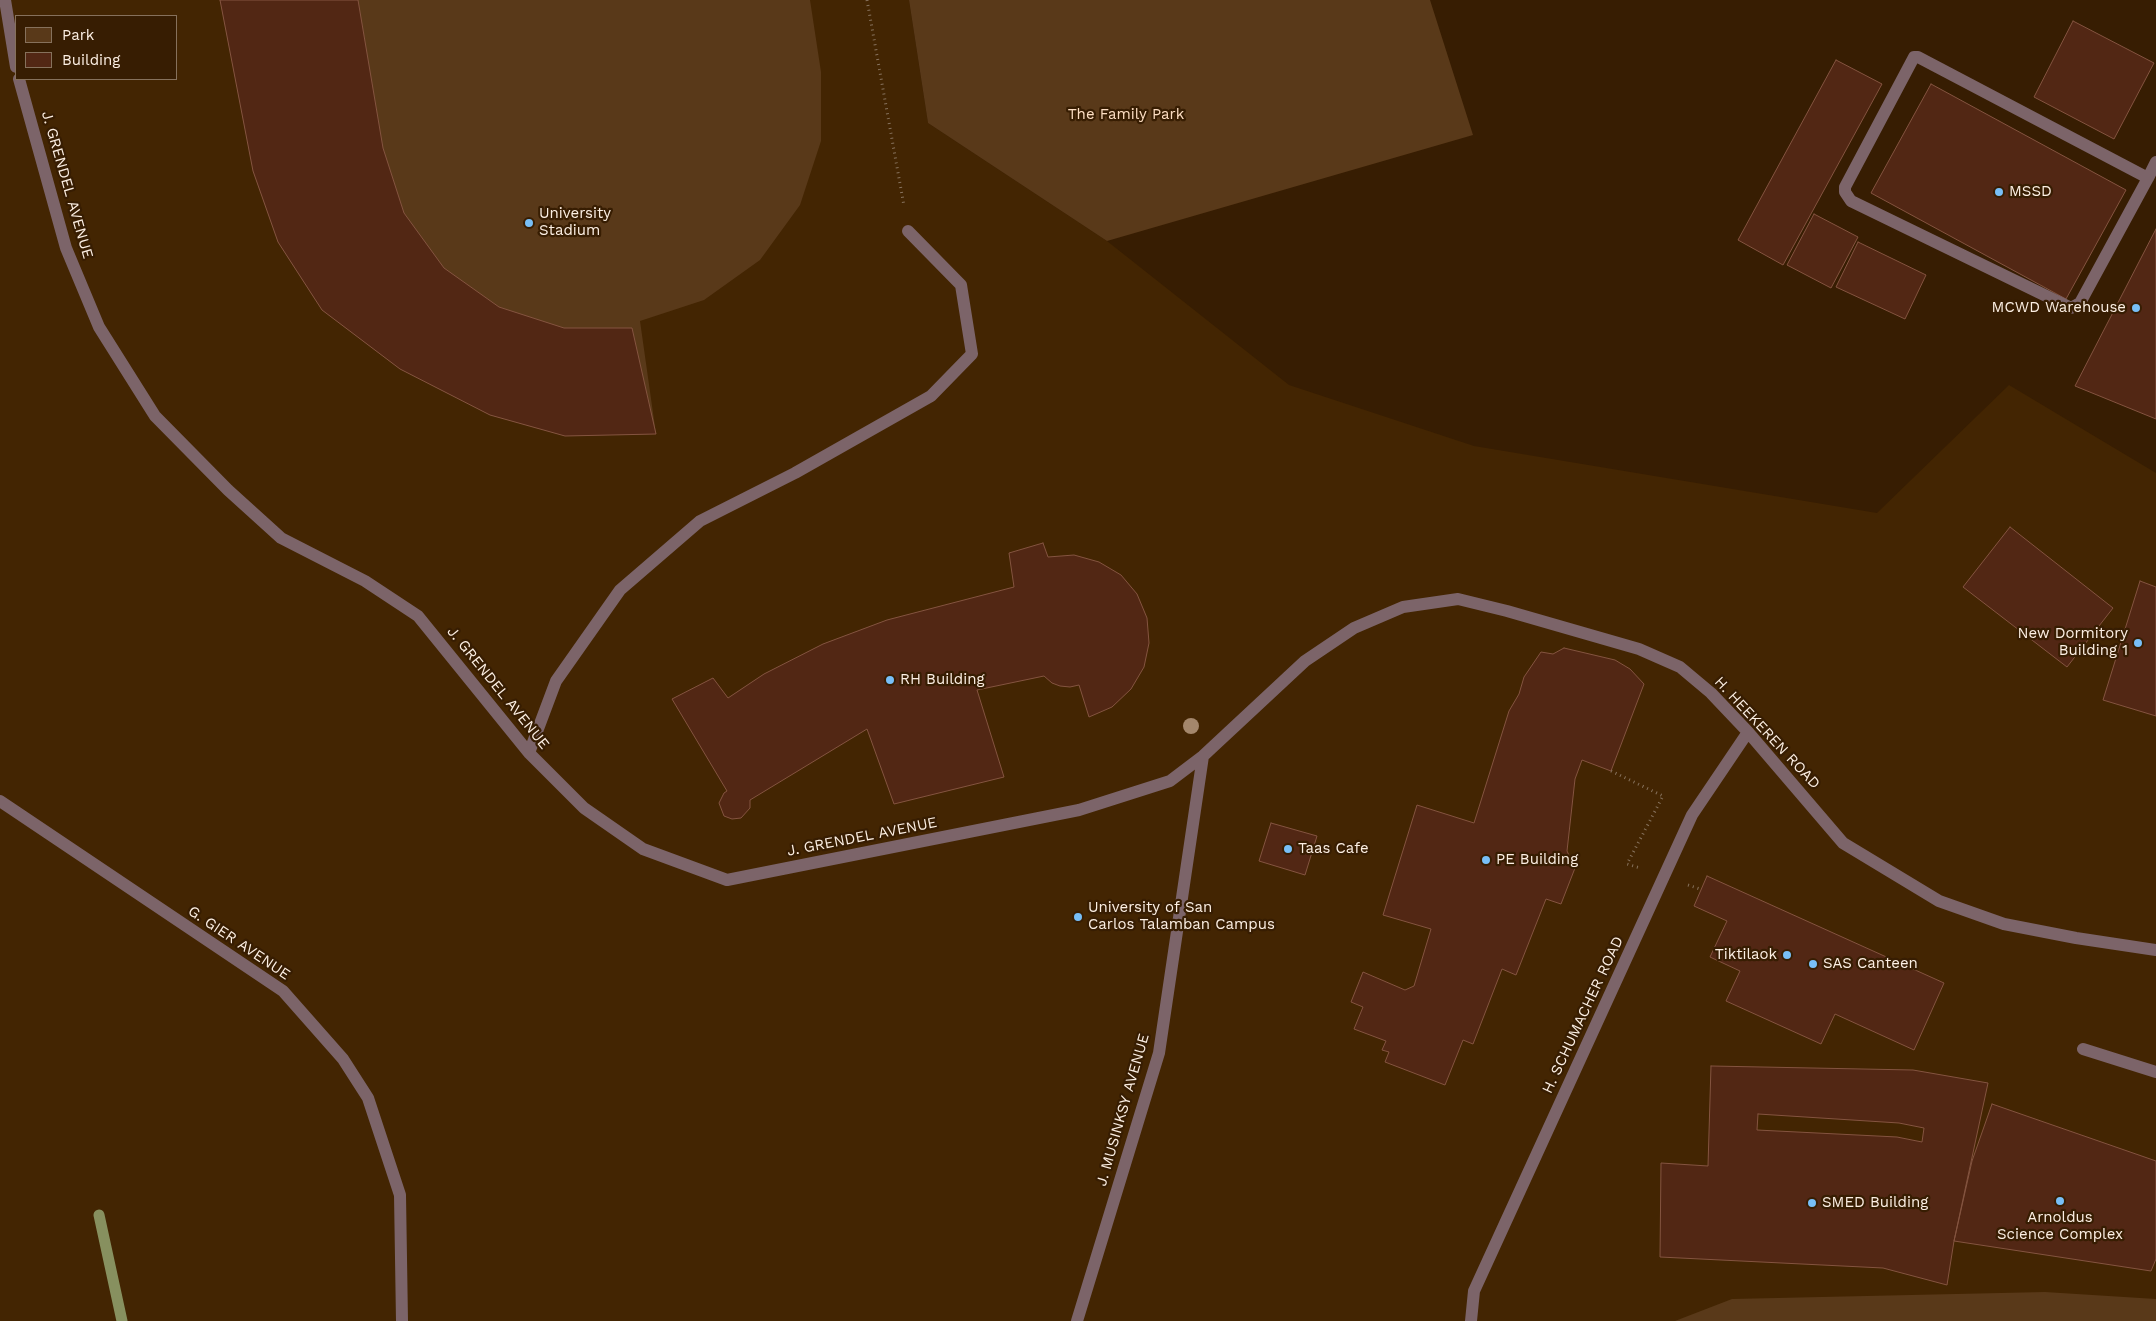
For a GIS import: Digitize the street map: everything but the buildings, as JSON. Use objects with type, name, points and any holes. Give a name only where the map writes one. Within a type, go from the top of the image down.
[{"type":"lane","points":[[5,0],[15,61]]},
{"type":"lane","points":[[2148,178],[1918,57],[1914,57],[1845,187],[1845,192],[1851,200],[2071,308],[2080,303],[2148,178],[2156,162]]},
{"type":"lane","name":"J. GRENDEL AVENUE","points":[[20,80],[66,248],[99,327],[155,416],[228,490],[281,538],[366,580],[418,616],[529,753],[584,808],[643,849],[727,880],[1079,810],[1170,781],[1203,756]]},
{"type":"lane","points":[[529,753],[556,681],[620,590],[700,521],[795,473],[931,396],[972,354],[961,285],[908,231]]},
{"type":"lane","name":"H. HEEKEREN ROAD","points":[[1203,756],[1305,661],[1354,628],[1403,607],[1458,600],[1507,611],[1640,649],[1680,667],[1711,693],[1748,732],[1843,842],[1939,901],[2004,924],[2076,938],[2156,950]]},
{"type":"lane","name":"H. SCHUMACHER ROAD","points":[[1471,1321],[1474,1291],[1692,815],[1748,732]]},
{"type":"lane","name":"J. MUSINKSY AVENUE","points":[[1077,1321],[1159,1053],[1203,756]]},
{"type":"lane","name":"G. GIER AVENUE","points":[[0,801],[283,992],[343,1059],[368,1098],[400,1195],[402,1321]]},
{"type":"lane","points":[[2083,1049],[2156,1072]]},
{"type":"path","points":[[867,0],[908,231]]},
{"type":"path","points":[[1611,771],[1663,796],[1627,864]]},
{"type":"shaded area","name":"University of San Carlos Talamban Campus","points":[[0,0],[909,0],[928,123],[1107,241],[1289,385],[1474,446],[1877,513],[2009,385],[2156,473],[2156,1321],[0,1321]]},
{"type":"green space","name":"University Stadium","points":[[220,0],[810,0],[821,72],[821,141],[800,205],[760,260],[704,300],[640,321],[656,434],[565,436],[490,415],[400,369],[322,310],[278,242],[253,171]]},
{"type":"green space","name":"The Family Park","points":[[909,0],[1430,0],[1473,135],[1107,241],[928,123]]},
{"type":"green space","points":[[2045,1292],[2156,1299],[2156,1321],[1675,1321],[1732,1299]]},
{"type":"waterway","points":[[99,1215],[122,1321]]},
{"type":"place","name":"MSSD","points":[[1999,192]]},
{"type":"place","name":"University Stadium","points":[[529,223]]},
{"type":"place","name":"MCWD Warehouse","points":[[2136,308]]},
{"type":"place","name":"New Dormitory Building 1","points":[[2138,643]]},
{"type":"place","name":"RH Building","points":[[890,680]]},
{"type":"place","name":"Taas Cafe","points":[[1288,849]]},
{"type":"place","name":"PE Building","points":[[1486,860]]},
{"type":"place","name":"University of San Carlos Talamban Campus","points":[[1078,917]]},
{"type":"place","name":"Tiktilaok","points":[[1787,955]]},
{"type":"place","name":"SAS Canteen","points":[[1813,964]]},
{"type":"place","name":"Arnoldus Science Complex","points":[[2060,1201]]},
{"type":"place","name":"SMED Building","points":[[1812,1203]]}]
